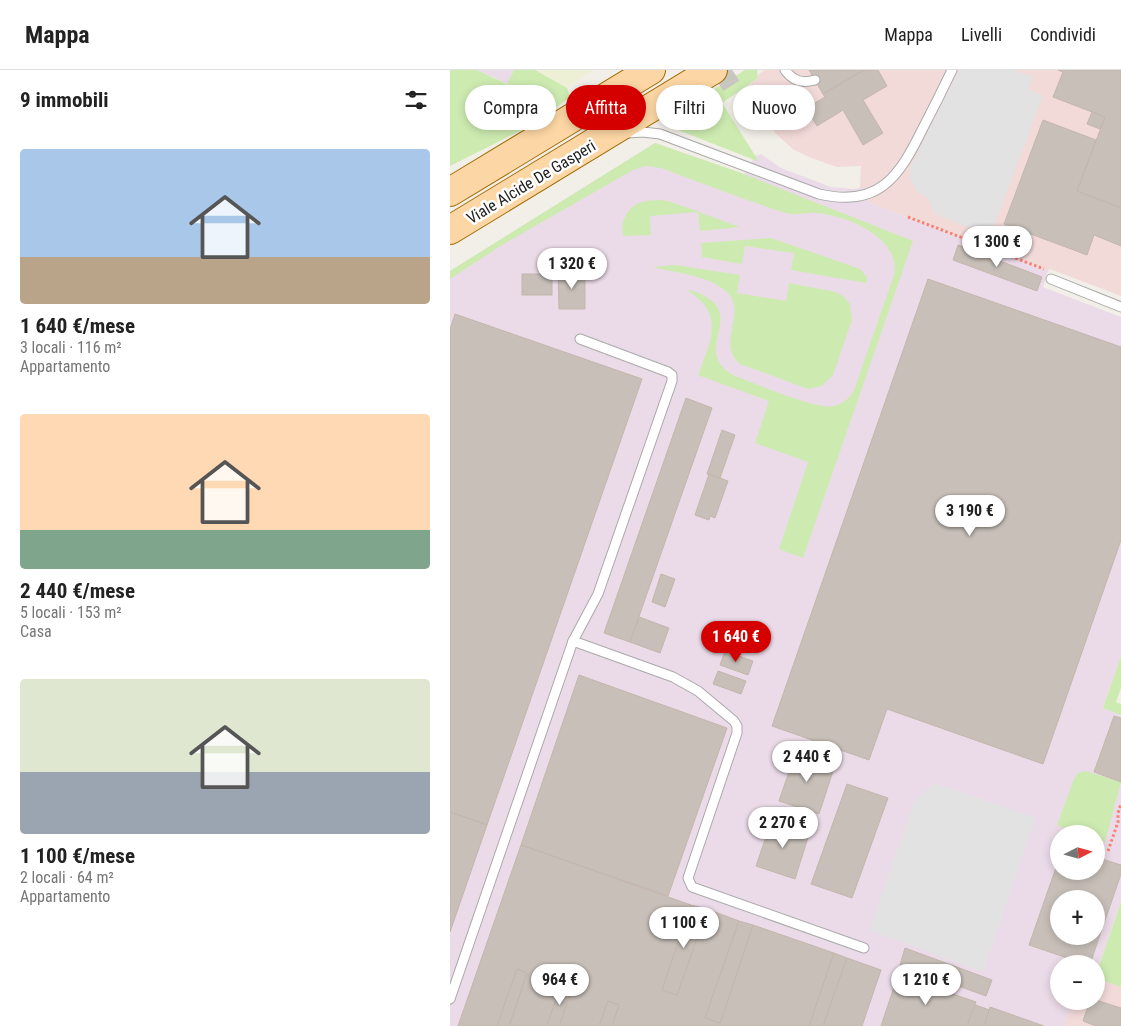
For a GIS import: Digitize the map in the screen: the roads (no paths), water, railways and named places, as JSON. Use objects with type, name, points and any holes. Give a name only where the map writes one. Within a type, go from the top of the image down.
[{"type":"main road","name":"Viale Alcide De Gasperi","points":[[450,192],[651,70]]},
{"type":"main road","name":"Viale Alcide De Gasperi","points":[[450,230],[714,70]]},
{"type":"lane","points":[[785,70],[795,80],[804,82],[815,80]]},
{"type":"lane","points":[[590,146],[629,133],[652,133],[819,194],[840,198],[863,195],[884,186],[903,167],[952,70]]},
{"type":"lane","points":[[1050,279],[1121,306]]},
{"type":"lane","points":[[450,999],[573,641],[598,594],[672,381],[672,375],[668,372],[580,339]]},
{"type":"lane","points":[[573,641],[673,677],[698,691],[734,721],[737,726],[737,733],[688,878],[692,887],[864,948]]},
{"type":"tunnel","points":[[721,70],[733,88]]}]
